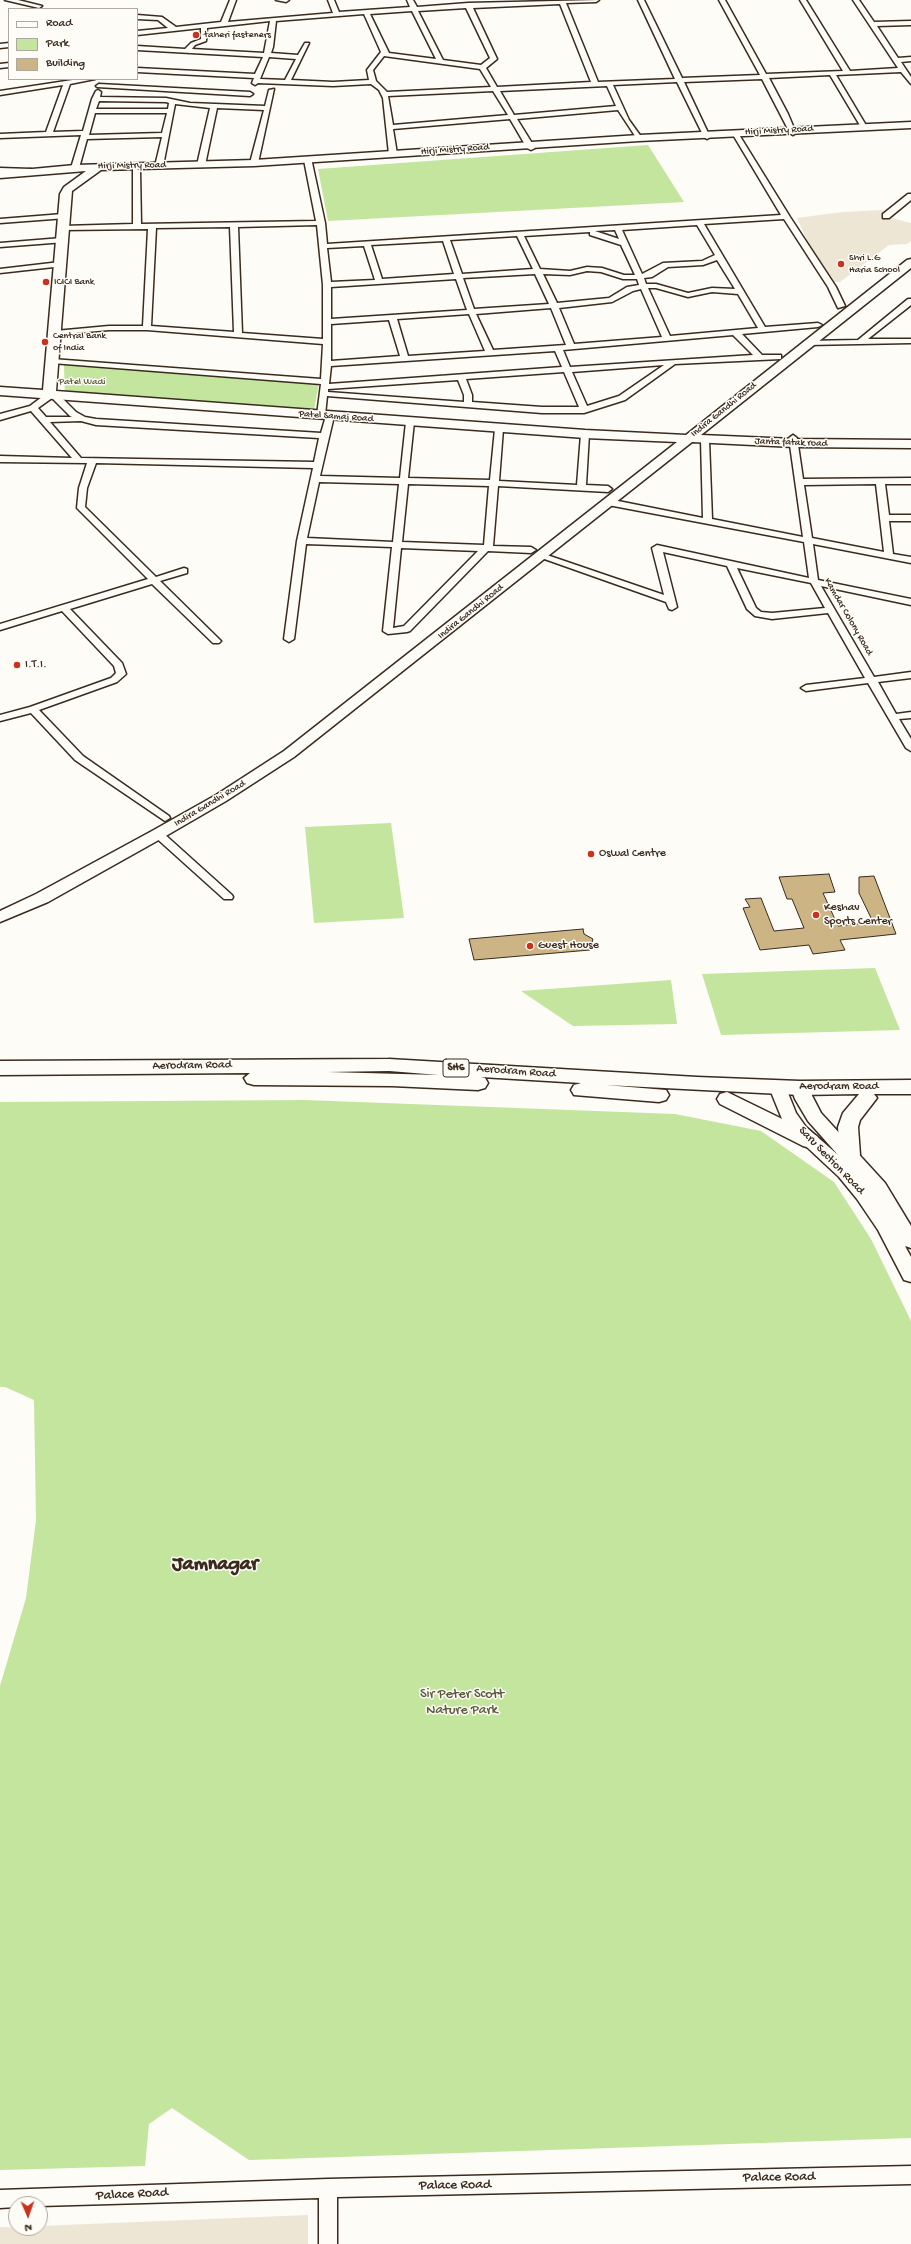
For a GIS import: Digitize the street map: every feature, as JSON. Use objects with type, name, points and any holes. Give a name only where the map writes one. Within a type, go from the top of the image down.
[{"type":"main road","name":"Hirji Mistry Road","points":[[792,132],[864,127],[911,126]]},
{"type":"main road","name":"Hirji Mistry Road","points":[[0,179],[99,167],[309,161],[393,154],[736,134],[911,126]]},
{"type":"main road","name":"Hirji Mistry Road","points":[[0,175],[32,171],[74,171],[89,173],[309,161],[639,138],[706,136]]},
{"type":"main road","points":[[68,189],[99,167]]},
{"type":"main road","points":[[52,396],[52,361],[65,194],[74,171]]},
{"type":"main road","name":"Indira Gandhi Road","points":[[846,308],[911,252]]},
{"type":"main road","name":"Indira Gandhi Road","points":[[0,917],[42,898],[158,834],[221,798],[289,754],[536,553],[608,496],[687,437],[825,324],[911,262]]},
{"type":"main road","name":"Indira Gandhi Road","points":[[784,357],[807,343],[825,324]]},
{"type":"main road","name":"Patel Samaj Road","points":[[0,391],[499,429],[585,434],[687,437]]},
{"type":"main road","name":"Janta fatak road","points":[[687,437],[911,444]]},
{"type":"main road","points":[[793,440],[911,438]]},
{"type":"main road","name":"Indira Gandhi Road","points":[[0,906],[165,818],[265,758],[536,553]]},
{"type":"main road","name":"Aerodram Road","points":[[0,1068],[390,1065],[697,1084],[780,1093],[911,1087]]},
{"type":"main road","name":"Aerodram Road","points":[[0,1081],[392,1079],[728,1099],[780,1093]]},
{"type":"main road","name":"Saru Section Road","points":[[780,1093],[788,1115],[810,1140],[845,1172],[864,1194],[886,1227],[911,1275]]},
{"type":"main road","name":"Aerodram Road","points":[[802,1093],[867,1098],[911,1098]]},
{"type":"main road","name":"Saru Section Road","points":[[802,1093],[826,1132],[850,1154],[878,1188],[911,1241]]},
{"type":"main road","points":[[850,1154],[848,1127],[850,1118],[867,1098]]},
{"type":"main road","points":[[728,1099],[810,1140]]},
{"type":"street","points":[[8,0],[39,5]]},
{"type":"street","points":[[224,24],[233,0]]},
{"type":"street","points":[[279,0],[286,0]]},
{"type":"street","points":[[331,0],[338,14]]},
{"type":"street","points":[[410,0],[440,62]]},
{"type":"street","points":[[138,33],[273,19],[415,8],[500,2],[562,2],[596,0]]},
{"type":"street","points":[[641,0],[706,136]]},
{"type":"street","points":[[722,0],[764,76],[792,132]]},
{"type":"street","points":[[803,0],[848,73]]},
{"type":"street","points":[[856,0],[874,24],[911,82]]},
{"type":"street","points":[[562,2],[595,83]]},
{"type":"street","points":[[366,12],[384,52],[403,58],[482,67],[494,59],[468,5]]},
{"type":"street","points":[[138,16],[160,18],[174,29]]},
{"type":"street","points":[[246,107],[270,47],[273,19]]},
{"type":"street","points":[[874,24],[911,23]]},
{"type":"street","points":[[186,52],[192,44],[204,40],[204,26]]},
{"type":"street","points":[[287,82],[307,44]]},
{"type":"street","points":[[138,48],[186,52],[300,57]]},
{"type":"street","points":[[384,52],[370,70],[373,82],[385,94],[393,154]]},
{"type":"street","points":[[897,60],[911,59]]},
{"type":"street","points":[[482,67],[530,146]]},
{"type":"street","points":[[138,70],[287,82],[333,84],[373,82]]},
{"type":"street","points":[[385,94],[595,83],[904,70]]},
{"type":"street","points":[[832,74],[864,127]]},
{"type":"street","points":[[0,93],[86,80]]},
{"type":"street","points":[[74,171],[100,82],[250,94]]},
{"type":"street","points":[[49,134],[67,83]]},
{"type":"street","points":[[609,83],[620,108],[639,138]]},
{"type":"street","points":[[254,162],[272,90]]},
{"type":"street","points":[[95,98],[173,101],[190,105],[268,108]]},
{"type":"street","points":[[159,166],[173,101]]},
{"type":"street","points":[[201,165],[214,106]]},
{"type":"street","points":[[390,127],[620,108]]},
{"type":"street","points":[[91,111],[171,111]]},
{"type":"street","points":[[0,136],[49,134],[166,135]]},
{"type":"street","points":[[736,134],[786,217],[846,308]]},
{"type":"street","points":[[289,639],[302,541],[324,436],[325,416],[328,322],[327,285],[324,246],[309,161]]},
{"type":"street","points":[[0,170],[32,171]]},
{"type":"street","points":[[136,170],[137,226]]},
{"type":"street","points":[[886,216],[911,196]]},
{"type":"street","points":[[324,246],[700,224],[786,217]]},
{"type":"street","points":[[0,221],[63,228],[320,223]]},
{"type":"street","points":[[234,224],[238,336]]},
{"type":"street","points":[[700,224],[763,330]]},
{"type":"street","points":[[147,328],[152,226]]},
{"type":"street","points":[[0,245],[63,228]]},
{"type":"street","points":[[618,229],[667,339]]},
{"type":"street","points":[[586,231],[624,243]]},
{"type":"street","points":[[520,235],[554,306],[571,347]]},
{"type":"street","points":[[446,239],[471,311],[490,352]]},
{"type":"street","points":[[367,244],[378,281]]},
{"type":"street","points":[[327,285],[538,271],[570,273],[595,269],[623,277],[640,278],[649,276],[666,265],[703,263],[719,256]]},
{"type":"street","points":[[0,271],[60,264]]},
{"type":"street","points":[[328,322],[609,301],[623,292],[644,286],[656,286],[688,295],[712,290],[740,292]]},
{"type":"street","points":[[860,342],[911,301]]},
{"type":"street","points":[[392,317],[405,358]]},
{"type":"street","points":[[327,364],[571,347],[825,324]]},
{"type":"street","points":[[55,333],[109,328],[147,328],[327,342]]},
{"type":"street","points":[[735,332],[760,357]]},
{"type":"street","points":[[807,343],[911,341]]},
{"type":"street","points":[[558,348],[584,410]]},
{"type":"street","points":[[325,388],[760,357],[784,357]]},
{"type":"street","points":[[52,361],[325,388],[468,404],[561,411],[584,410],[599,407],[622,398],[673,363]]},
{"type":"street","points":[[461,378],[468,395],[468,404]]},
{"type":"street","points":[[0,417],[33,408],[52,396],[67,410],[83,419]]},
{"type":"street","points":[[33,408],[79,461]]},
{"type":"street","points":[[44,420],[83,419],[96,422],[324,436]]},
{"type":"street","points":[[410,422],[388,631],[407,630],[488,546],[499,429]]},
{"type":"street","points":[[581,487],[585,434]]},
{"type":"street","points":[[687,437],[708,522]]},
{"type":"street","name":"Kamdar Colony Road","points":[[793,440],[814,581],[911,748]]},
{"type":"street","points":[[0,458],[317,466]]},
{"type":"street","points":[[92,461],[82,488],[82,508],[216,641]]},
{"type":"street","points":[[315,479],[493,483],[581,487],[608,496],[708,522],[911,560]]},
{"type":"street","points":[[880,481],[890,556]]},
{"type":"street","points":[[799,482],[911,481]]},
{"type":"street","points":[[885,518],[911,518]]},
{"type":"street","points":[[302,541],[488,546],[536,553],[671,604],[657,548],[911,602]]},
{"type":"street","points":[[731,564],[752,609],[758,614],[772,616],[832,610]]},
{"type":"street","points":[[0,627],[184,571]]},
{"type":"street","points":[[0,718],[33,709],[114,680],[121,674],[119,665],[63,607]]},
{"type":"street","points":[[806,688],[911,675]]},
{"type":"street","points":[[33,709],[79,758],[165,818]]},
{"type":"street","points":[[894,717],[911,715]]},
{"type":"street","points":[[158,834],[228,897]]},
{"type":"street","name":"Palace Road","points":[[0,2200],[328,2188],[911,2175]]},
{"type":"street","points":[[328,2188],[328,2244]]},
{"type":"shaded area","name":"Shri L.G Haria School","points":[[882,210],[888,217],[911,223],[911,241],[907,244],[889,245],[840,282],[826,282],[797,218],[842,212]]},
{"type":"shaded area","points":[[308,2215],[308,2244],[0,2244],[0,2227],[8,2227],[8,2236],[48,2236],[48,2226]]},
{"type":"green space","points":[[648,145],[684,202],[328,221],[318,169]]},
{"type":"green space","name":"Patel Wadi","points":[[64,365],[319,383],[314,410],[65,397]]},
{"type":"green space","points":[[391,823],[404,918],[314,923],[305,827]]},
{"type":"green space","points":[[875,968],[900,1030],[721,1035],[702,974]]},
{"type":"green space","points":[[671,980],[677,1024],[573,1026],[521,991]]},
{"type":"green space","name":"Sir Peter Scott Nature Park","points":[[305,1100],[675,1114],[761,1131],[834,1182],[871,1239],[911,1321],[911,2138],[249,2160],[172,2108],[149,2124],[145,2166],[0,2170],[0,1686],[26,1598],[36,1520],[34,1400],[5,1387],[0,1387],[0,1102]]},
{"type":"building","name":"Keshav Sports Center","points":[[829,874],[835,892],[823,893],[838,926],[873,922],[859,893],[859,877],[874,876],[896,934],[840,940],[845,950],[813,954],[809,945],[760,950],[743,908],[750,907],[745,899],[761,898],[774,931],[804,928],[792,899],[787,899],[779,877]]},
{"type":"building","name":"Guest House","points":[[583,929],[584,934],[593,939],[590,950],[474,960],[469,939]]},
{"type":"place","name":"taheri fasteners","points":[[196,35]]},
{"type":"place","name":"Shri L.G Haria School","points":[[841,264]]},
{"type":"place","name":"ICICI Bank","points":[[46,282]]},
{"type":"place","name":"Central Bank of India","points":[[45,342]]},
{"type":"place","name":"I.T.I.","points":[[17,665]]},
{"type":"place","name":"Oswal Centre","points":[[591,854]]},
{"type":"place","name":"Keshav Sports Center","points":[[816,915]]},
{"type":"place","name":"Guest House","points":[[530,946]]},
{"type":"district","name":"Jamnagar","points":[[215,1566]]}]
